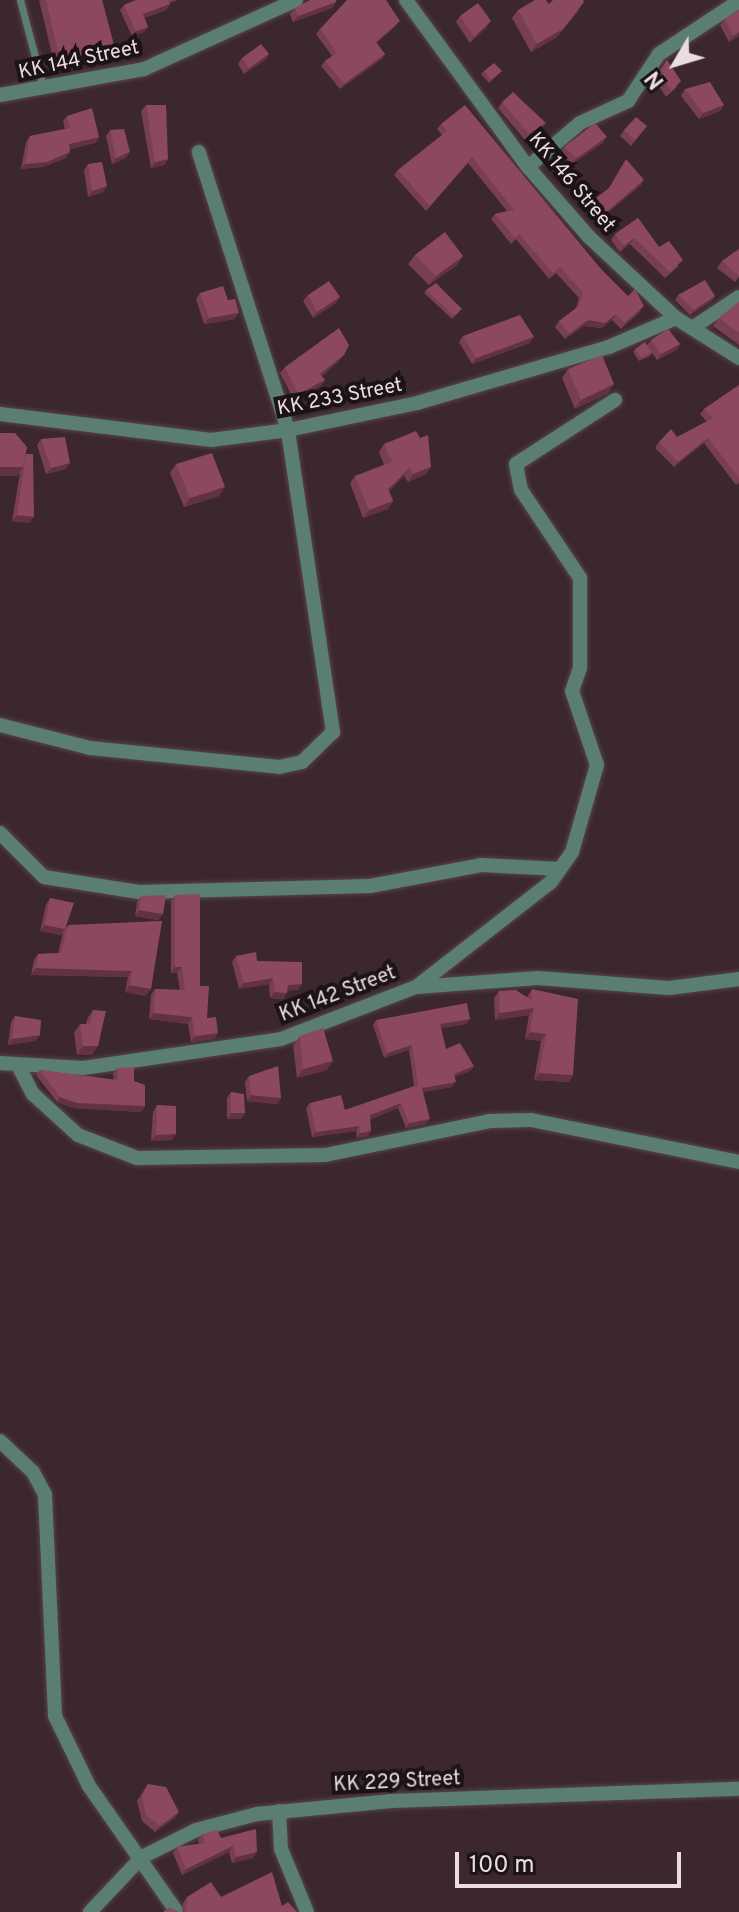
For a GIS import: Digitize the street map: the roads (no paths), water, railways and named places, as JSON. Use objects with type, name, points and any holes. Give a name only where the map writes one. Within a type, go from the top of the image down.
[{"type":"street","name":"KK 144 Street","points":[[0,95],[44,91],[159,64],[296,0]]},
{"type":"street","name":"KK 146 Street","points":[[406,0],[528,167],[613,262],[676,318],[739,358]]},
{"type":"street","points":[[528,167],[580,123],[628,101],[659,54],[739,1]]},
{"type":"street","points":[[0,725],[90,748],[197,763],[279,767],[318,750],[335,718],[288,430],[199,152]]},
{"type":"street","points":[[692,328],[739,297]]},
{"type":"street","name":"KK 233 Street","points":[[0,414],[211,440],[288,430],[417,403],[609,347],[676,318]]},
{"type":"street","points":[[416,987],[560,869],[597,765],[572,691],[580,668],[580,578],[521,490],[516,464],[615,400]]},
{"type":"street","points":[[0,833],[44,877],[139,892],[370,886],[481,865],[560,869]]},
{"type":"street","name":"KK 142 Street","points":[[0,1063],[19,1067],[136,1062],[281,1039],[416,987],[538,978],[669,988],[739,979]]},
{"type":"street","points":[[19,1067],[33,1094],[78,1135],[137,1158],[325,1155],[490,1121],[531,1120],[739,1162]]},
{"type":"street","points":[[0,1441],[45,1495],[55,1716],[89,1786],[142,1857],[177,1912]]},
{"type":"street","name":"KK 229 Street","points":[[90,1912],[142,1857],[196,1830],[279,1811],[739,1789]]},
{"type":"street","points":[[279,1811],[281,1849],[307,1912]]},
{"type":"lane","points":[[20,0],[44,91]]}]
